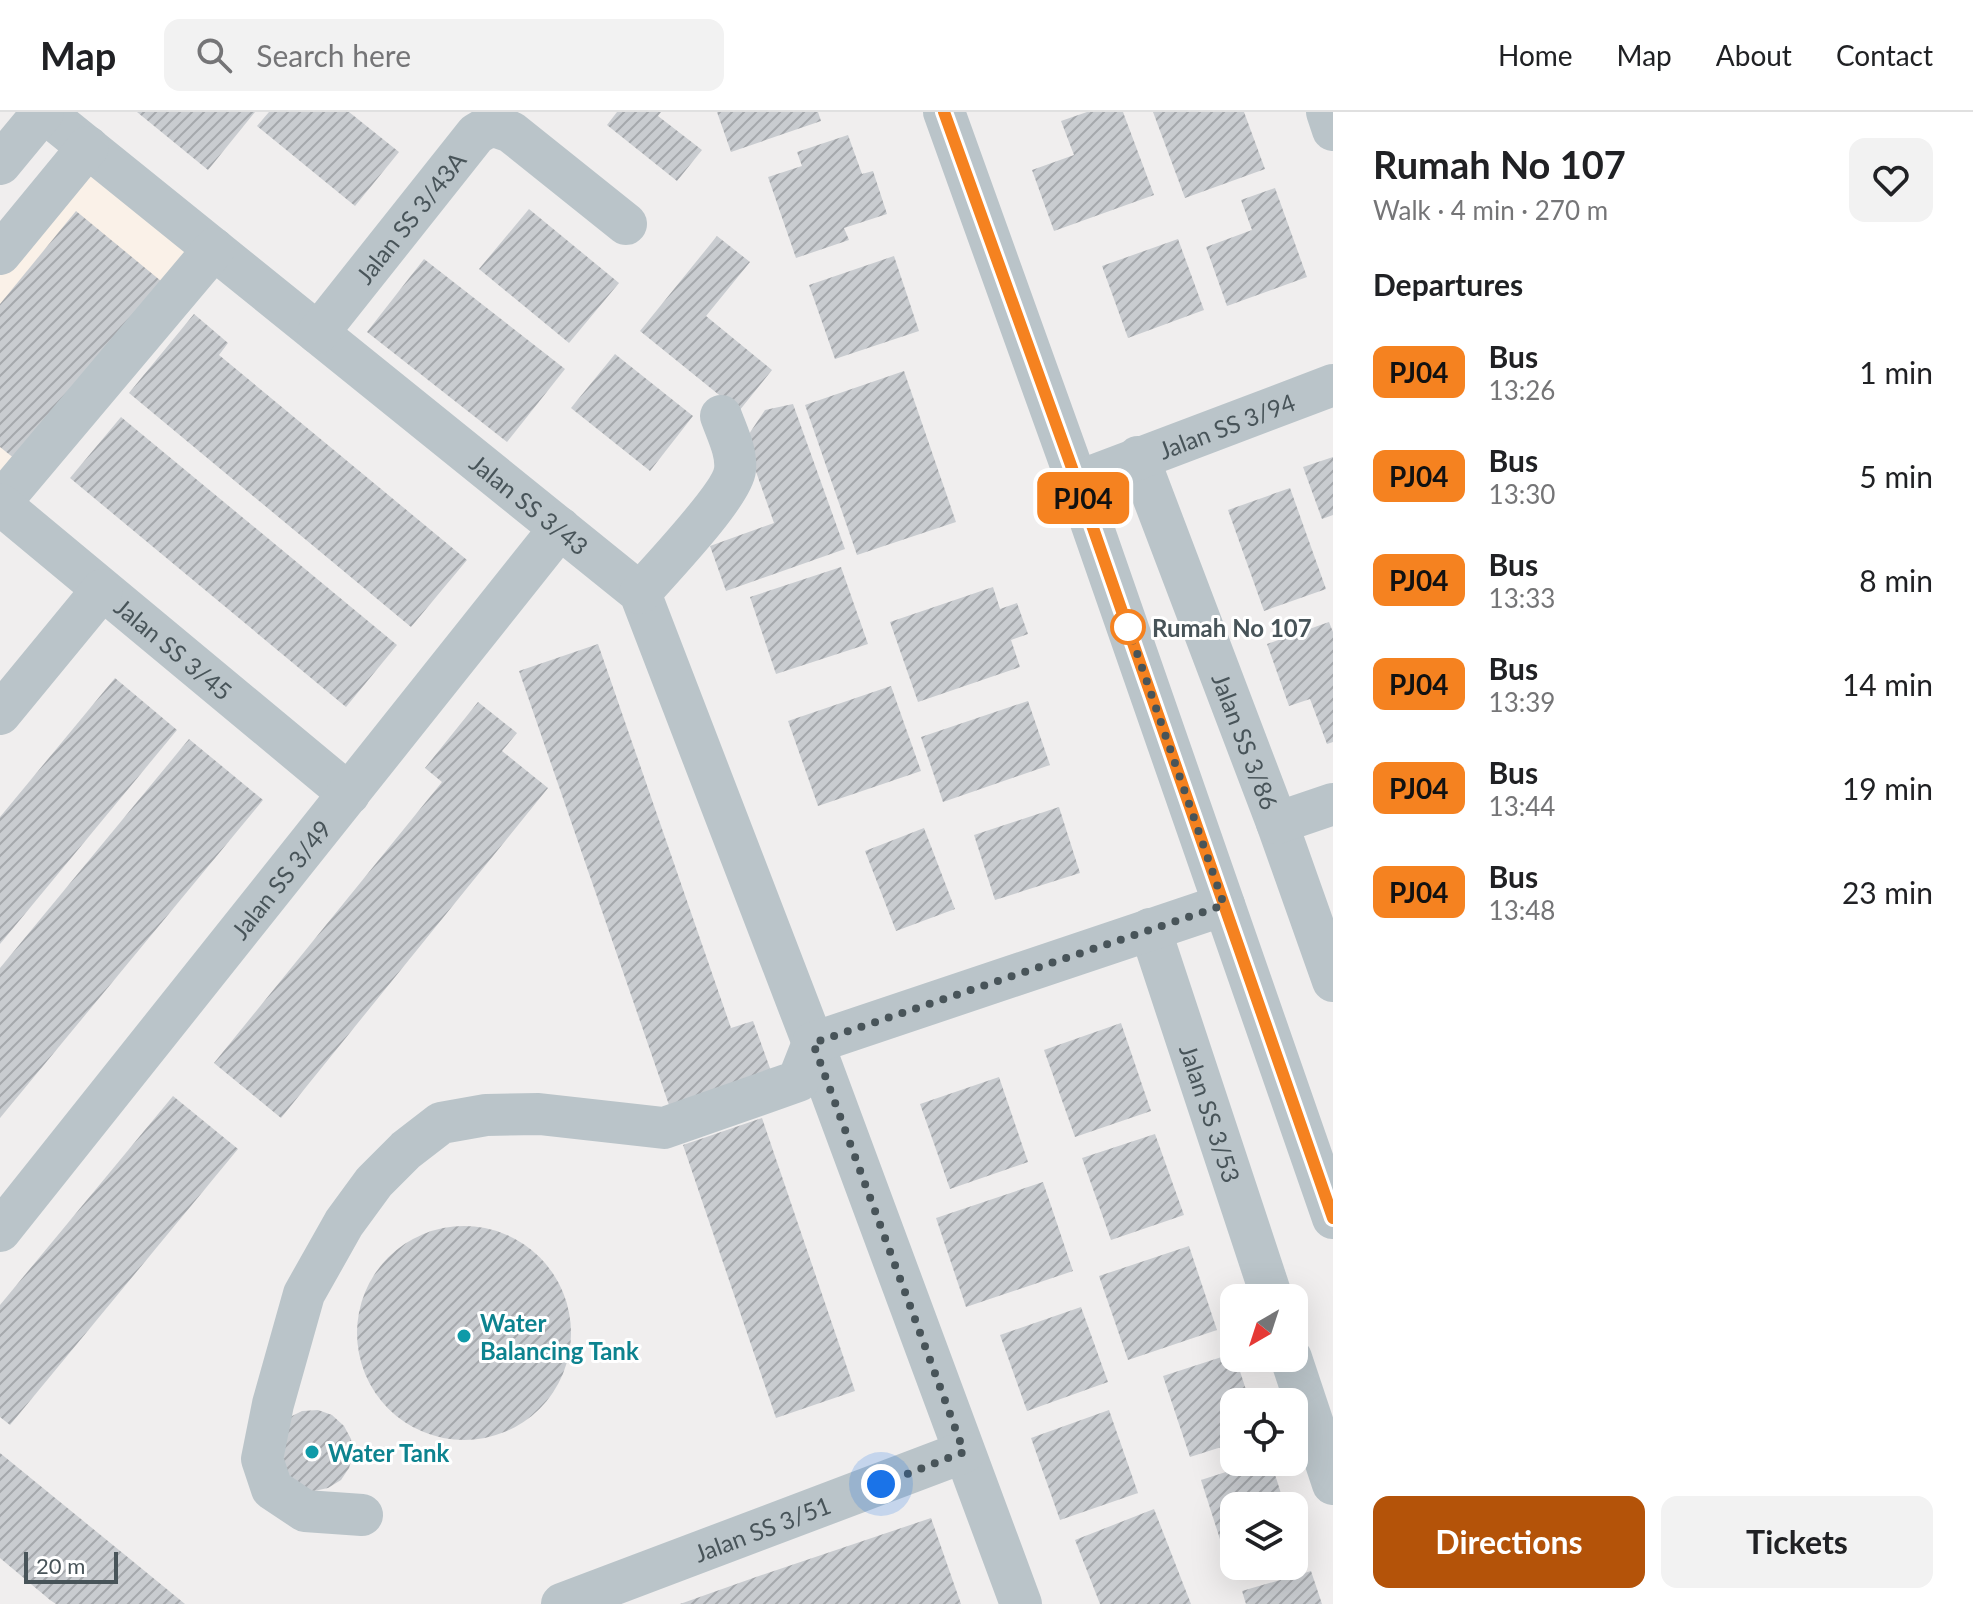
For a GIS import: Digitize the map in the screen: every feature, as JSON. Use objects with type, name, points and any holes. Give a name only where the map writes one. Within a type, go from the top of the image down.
[{"type":"street","name":"Jalan SS 3/43","points":[[43,112],[640,593],[813,1043],[1021,1604]]},
{"type":"street","points":[[0,164],[43,112]]},
{"type":"street","points":[[944,112],[1077,482],[1333,1218]]},
{"type":"street","points":[[1327,112],[1333,130]]},
{"type":"street","name":"Jalan SS 3/43A","points":[[318,333],[476,134],[491,125],[511,132],[626,224]]},
{"type":"street","points":[[0,254],[88,147]]},
{"type":"street","points":[[0,504],[214,249]]},
{"type":"street","name":"Jalan SS 3/94","points":[[1077,482],[1333,385]]},
{"type":"street","points":[[640,593],[734,477],[735,455],[721,416]]},
{"type":"street","name":"Jalan SS 3/86","points":[[1138,457],[1277,823],[1333,981]]},
{"type":"street","name":"Jalan SS 3/45","points":[[0,504],[349,794]]},
{"type":"street","name":"Jalan SS 3/49","points":[[8,1205],[349,794],[560,528]]},
{"type":"street","points":[[0,714],[102,590]]},
{"type":"street","points":[[1277,823],[1333,804]]},
{"type":"street","points":[[362,1515],[305,1511],[272,1489],[262,1459],[273,1404],[304,1294],[344,1223],[374,1182],[406,1150],[441,1123],[486,1115],[539,1114],[664,1128],[798,1081],[813,1043],[1224,905]]},
{"type":"street","name":"Jalan SS 3/53","points":[[1150,929],[1267,1284]]},
{"type":"street","points":[[1296,1372],[1333,1484]]},
{"type":"street","name":"Jalan SS 3/51","points":[[562,1604],[605,1596],[964,1452]]},
{"type":"shaded area","points":[[92,163],[201,254],[0,488],[0,272]]},
{"type":"building","points":[[137,112],[255,112],[208,170]]},
{"type":"building","points":[[269,112],[349,112],[399,152],[355,206],[257,126]]},
{"type":"building","points":[[617,112],[661,112],[658,116],[702,150],[677,181],[607,125]]},
{"type":"building","points":[[717,112],[818,112],[821,121],[731,152]]},
{"type":"building","points":[[1087,112],[1123,112],[1154,195],[1054,231],[1032,170],[1074,155],[1061,121]]},
{"type":"building","points":[[1153,112],[1244,112],[1265,169],[1185,198]]},
{"type":"building","points":[[848,135],[862,174],[873,171],[887,214],[844,228],[849,240],[796,258],[768,177],[802,166],[797,152]]},
{"type":"building","points":[[1275,188],[1307,277],[1227,306],[1206,247],[1252,230],[1241,200]]},
{"type":"building","points":[[529,209],[619,283],[569,343],[479,269]]},
{"type":"building","points":[[76,211],[161,281],[15,459],[0,447],[0,304]]},
{"type":"building","points":[[717,236],[750,262],[706,316],[772,370],[739,411],[640,331]]},
{"type":"building","points":[[1178,239],[1204,310],[1128,338],[1102,266]]},
{"type":"building","points":[[894,256],[919,331],[835,359],[809,285]]},
{"type":"building","points":[[424,259],[565,369],[507,442],[367,332]]},
{"type":"building","points":[[194,314],[228,343],[219,355],[467,560],[411,627],[129,393]]},
{"type":"building","points":[[615,354],[693,416],[650,471],[571,408]]},
{"type":"building","points":[[904,371],[956,522],[857,555],[805,405]]},
{"type":"building","points":[[793,404],[845,549],[726,591],[710,546],[774,523],[745,440],[765,410]]},
{"type":"building","points":[[121,417],[397,645],[346,707],[70,478]]},
{"type":"building","points":[[1333,457],[1333,515],[1322,519],[1303,467]]},
{"type":"building","points":[[1290,488],[1326,589],[1264,611],[1228,510]]},
{"type":"building","points":[[841,567],[868,644],[776,674],[750,597]]},
{"type":"building","points":[[993,587],[1000,609],[1017,603],[1028,634],[1011,640],[1020,667],[918,702],[890,622]]},
{"type":"building","points":[[1329,622],[1333,632],[1333,742],[1327,744],[1310,699],[1289,706],[1267,644]]},
{"type":"building","points":[[598,644],[731,1028],[753,1021],[771,1071],[669,1105],[519,671]]},
{"type":"building","points":[[115,678],[177,730],[0,944],[0,817]]},
{"type":"building","points":[[891,686],[921,771],[818,806],[788,721]]},
{"type":"building","points":[[1028,701],[1050,765],[943,802],[921,737]]},
{"type":"building","points":[[478,702],[517,733],[502,751],[548,788],[281,1118],[214,1063],[442,782],[425,768]]},
{"type":"building","points":[[189,739],[263,800],[0,1118],[0,968]]},
{"type":"building","points":[[1059,807],[1080,873],[995,900],[974,835]]},
{"type":"building","points":[[924,828],[955,909],[896,931],[865,851]]},
{"type":"building","points":[[1121,1023],[1151,1111],[1075,1137],[1044,1050]]},
{"type":"building","points":[[999,1077],[1028,1162],[950,1189],[920,1104]]},
{"type":"building","points":[[173,1096],[238,1149],[10,1425],[0,1417],[0,1305]]},
{"type":"building","points":[[762,1118],[855,1391],[776,1418],[683,1145]]},
{"type":"building","points":[[1155,1134],[1184,1215],[1111,1240],[1082,1158]]},
{"type":"building","points":[[1043,1182],[1073,1271],[966,1307],[936,1218]]},
{"type":"building","name":"Water Balancing Tank","points":[[464,1226],[505,1234],[540,1257],[563,1292],[571,1333],[563,1374],[540,1409],[505,1432],[464,1440],[423,1432],[388,1409],[365,1374],[357,1333],[365,1292],[388,1257],[423,1234]]},
{"type":"building","points":[[1189,1246],[1217,1330],[1128,1360],[1099,1276]]},
{"type":"building","points":[[1081,1307],[1108,1382],[1027,1411],[1000,1335]]},
{"type":"building","points":[[1220,1358],[1220,1372],[1240,1372],[1245,1388],[1220,1388],[1220,1447],[1190,1457],[1163,1376]]},
{"type":"building","name":"Water Tank","points":[[318,1410],[332,1415],[344,1426],[351,1439],[353,1455],[341,1480],[328,1488],[314,1491],[300,1489],[279,1474],[288,1418],[302,1411]]},
{"type":"building","points":[[1109,1410],[1138,1493],[1060,1520],[1031,1438]]},
{"type":"building","points":[[0,1453],[185,1604],[56,1604],[50,1600],[0,1558]]},
{"type":"building","points":[[1220,1474],[1275,1476],[1281,1492],[1220,1492],[1220,1539],[1201,1480]]},
{"type":"building","points":[[1154,1509],[1191,1604],[1100,1604],[1075,1540]]},
{"type":"building","points":[[931,1518],[961,1604],[680,1604],[756,1577]]},
{"type":"building","points":[[1311,1571],[1322,1604],[1246,1604],[1242,1591],[1280,1580],[1308,1580],[1308,1572]]},
{"type":"bus line","name":"PJ04","points":[[944,112],[1077,482],[1333,1218]]},
{"type":"place","name":"Rumah No 107","points":[[1128,627]]},
{"type":"place","name":"Water Balancing Tank","points":[[464,1336]]},
{"type":"place","name":"Water Tank","points":[[312,1452]]},
{"type":"route","points":[[881,1484],[964,1452],[813,1043],[1224,905],[1128,627]]}]
